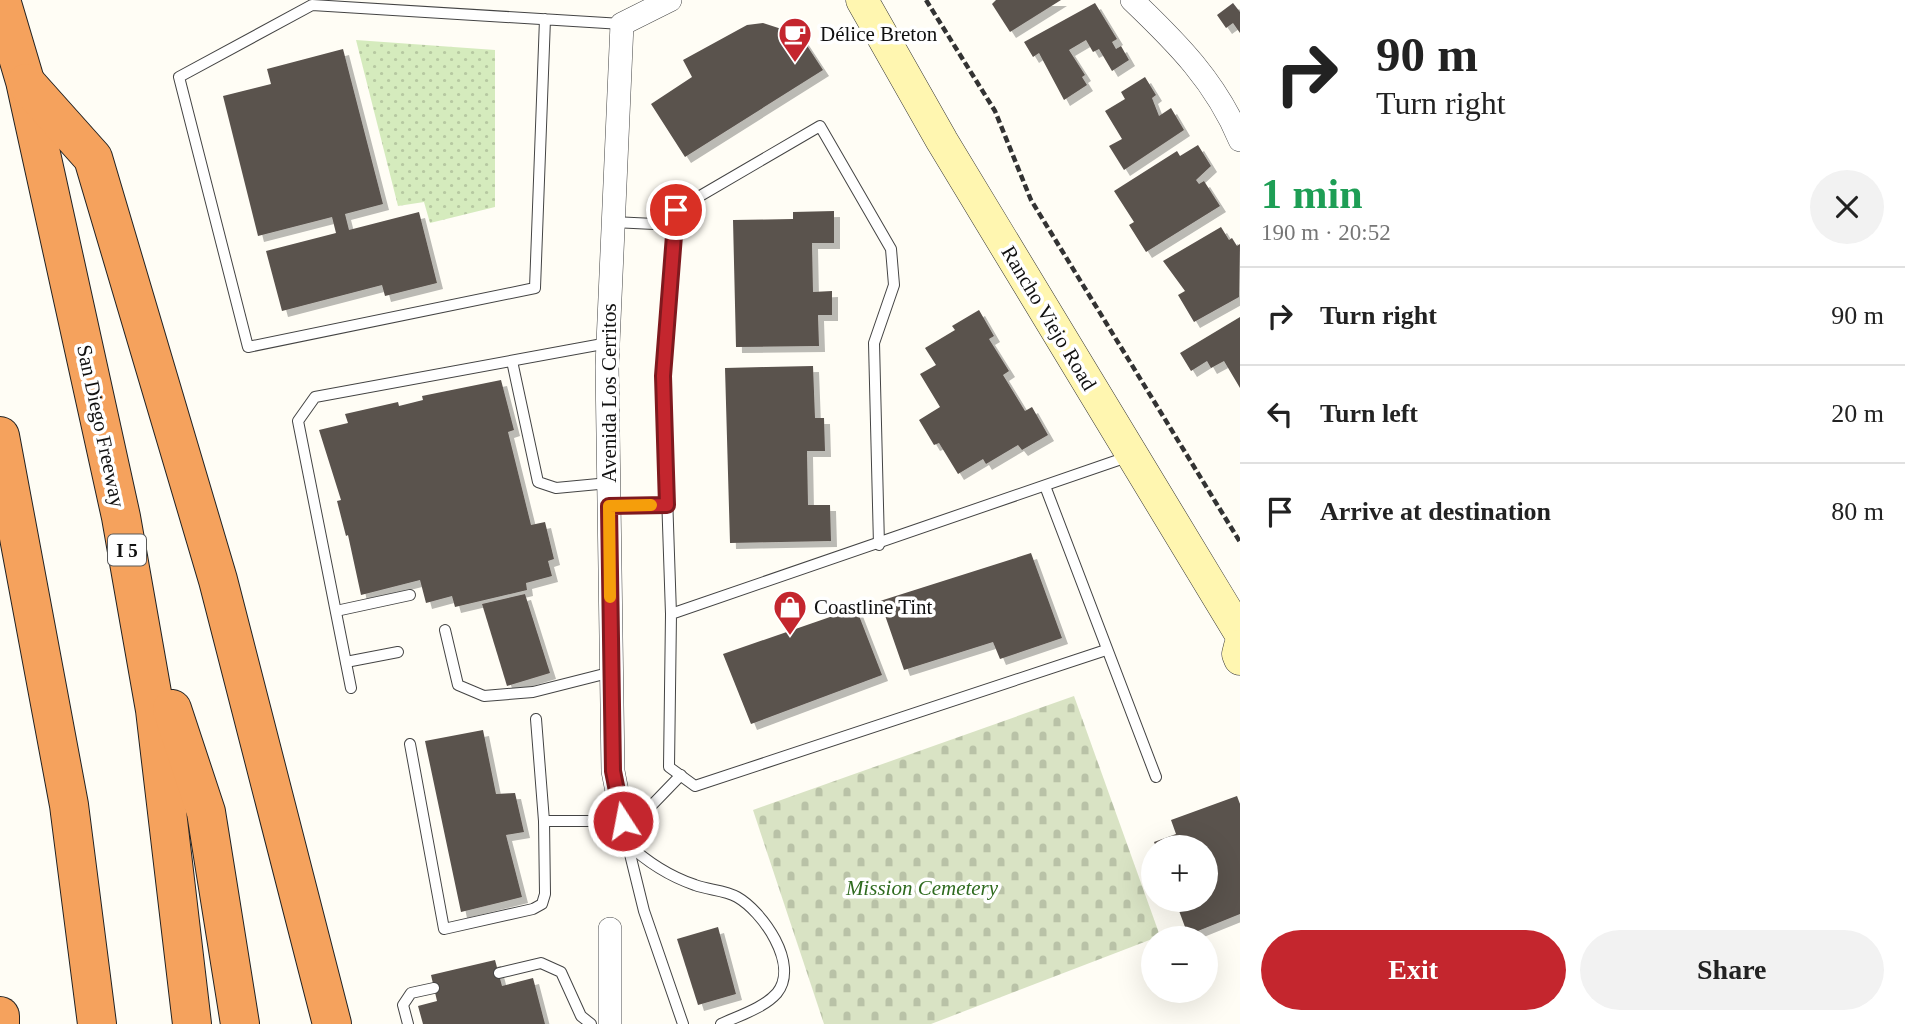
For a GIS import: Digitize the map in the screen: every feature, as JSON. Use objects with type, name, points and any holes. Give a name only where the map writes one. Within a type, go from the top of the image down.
[{"type":"highway","name":"San Diego Freeway","points":[[1,0],[25,82],[121,517],[155,710],[192,1024]]},
{"type":"highway","points":[[25,82],[93,158],[218,580],[332,1024]]},
{"type":"highway","points":[[0,436],[71,819],[97,1024]]},
{"type":"highway","points":[[134,593],[206,812],[240,1024]]},
{"type":"highway","points":[[0,1016],[0,1024]]},
{"type":"main road","name":"Rancho Viejo Road","points":[[862,0],[942,141],[1240,633]]},
{"type":"main road","points":[[1240,646],[1240,659]]},
{"type":"street","points":[[1132,0],[1181,47],[1226,106],[1240,140]]},
{"type":"street","points":[[622,24],[661,1]]},
{"type":"street","name":"Avenida Los Cerritos","points":[[622,24],[608,343],[613,771],[625,832]]},
{"type":"street","points":[[610,929],[610,1024]]},
{"type":"lane","points":[[545,19],[535,288],[248,347],[179,77],[312,5],[545,19],[622,24]]},
{"type":"lane","points":[[880,545],[874,343],[894,285],[891,249],[820,126],[676,210],[663,376],[671,614],[669,766],[695,786],[1106,650]]},
{"type":"lane","points":[[613,222],[675,225]]},
{"type":"lane","points":[[351,688],[298,421],[315,397],[608,343]]},
{"type":"lane","points":[[512,361],[538,482],[556,488],[667,505]]},
{"type":"lane","points":[[671,614],[880,545],[1133,455]]},
{"type":"lane","points":[[1045,486],[1156,777]]},
{"type":"lane","points":[[336,611],[410,595]]},
{"type":"lane","points":[[445,630],[458,685],[484,696],[533,692],[612,672]]},
{"type":"lane","points":[[346,662],[398,652]]},
{"type":"lane","points":[[410,744],[444,929],[533,909],[542,904],[545,894],[544,821],[537,719]]},
{"type":"lane","points":[[625,832],[681,775]]},
{"type":"lane","points":[[544,821],[625,832],[649,864],[696,886],[735,896],[749,906],[781,954],[784,975],[777,992],[753,1009],[720,1024]]},
{"type":"lane","points":[[625,832],[643,911],[683,1024]]},
{"type":"lane","points":[[499,973],[541,963],[561,972],[581,1016],[591,1024]]},
{"type":"lane","points":[[408,1024],[403,1005],[411,993],[434,988]]},
{"type":"path","points":[[926,0],[995,111],[1031,200],[1240,542]]},
{"type":"green space","points":[[356,40],[495,50],[495,207],[430,223],[424,202],[398,206]]},
{"type":"green space","name":"Mission Cemetery","points":[[1074,696],[1141,883],[1141,912],[1151,912],[1156,926],[1141,926],[1141,943],[931,1024],[824,1024],[753,810]]},
{"type":"building","points":[[996,0],[1061,0],[1010,32],[992,4]]},
{"type":"building","points":[[1095,3],[1117,39],[1112,42],[1116,49],[1121,46],[1129,60],[1112,71],[1099,49],[1093,52],[1086,40],[1069,50],[1085,75],[1082,77],[1087,85],[1064,100],[1039,53],[1033,57],[1024,42]]},
{"type":"building","points":[[1233,3],[1240,12],[1240,33],[1233,23],[1226,28],[1217,15]]},
{"type":"building","points":[[763,23],[800,35],[823,70],[685,157],[651,104],[692,77],[683,60],[747,25]]},
{"type":"building","points":[[343,49],[383,204],[345,214],[349,230],[419,212],[437,283],[385,296],[382,285],[282,311],[266,251],[336,233],[332,217],[258,236],[223,96],[271,84],[267,69]]},
{"type":"building","points":[[1145,77],[1156,95],[1152,98],[1159,116],[1171,108],[1184,130],[1124,170],[1109,146],[1122,139],[1105,111],[1125,99],[1121,92]]},
{"type":"building","points":[[1198,145],[1211,166],[1196,180],[1199,184],[1204,181],[1220,206],[1146,252],[1129,225],[1134,222],[1114,191],[1177,151],[1180,156]]},
{"type":"building","points":[[834,211],[834,243],[812,243],[813,292],[832,291],[832,315],[818,315],[819,346],[736,347],[733,220],[793,219],[793,212]]},
{"type":"building","points":[[1221,227],[1229,240],[1232,238],[1237,246],[1240,244],[1239,297],[1194,322],[1178,295],[1185,291],[1163,261]]},
{"type":"building","points":[[979,310],[994,336],[989,339],[1009,371],[1003,375],[1025,411],[1032,407],[1048,435],[1022,450],[1018,445],[986,464],[983,459],[958,474],[939,443],[934,445],[919,420],[940,407],[920,374],[936,365],[925,348],[955,330],[952,326]]},
{"type":"building","points":[[1240,317],[1240,388],[1224,361],[1211,368],[1207,361],[1191,371],[1180,353]]},
{"type":"building","points":[[813,366],[815,418],[824,418],[825,451],[807,451],[808,505],[830,505],[831,541],[730,543],[725,368]]},
{"type":"building","points":[[501,380],[514,430],[508,432],[531,525],[545,522],[554,559],[548,561],[552,576],[526,583],[527,590],[455,607],[452,596],[426,603],[420,580],[361,595],[348,535],[346,536],[337,501],[341,500],[319,430],[348,423],[345,414],[398,402],[399,406],[423,400],[422,396]]},
{"type":"building","points":[[1031,553],[1062,638],[1000,659],[993,642],[904,670],[880,601]]},
{"type":"building","points":[[525,594],[550,673],[507,686],[482,604]]},
{"type":"building","points":[[856,608],[882,675],[751,724],[723,654]]},
{"type":"building","points":[[483,730],[496,794],[515,793],[524,832],[506,835],[522,897],[461,912],[425,741]]},
{"type":"building","points":[[1237,796],[1240,804],[1240,914],[1210,926],[1185,926],[1179,912],[1218,912],[1218,835],[1173,835],[1176,834],[1171,820]]},
{"type":"building","points":[[718,927],[736,994],[698,1005],[677,939]]},
{"type":"building","points":[[495,960],[502,986],[533,978],[545,1024],[423,1024],[418,1006],[437,1001],[431,975]]},
{"type":"slow traffic","points":[[610,597],[609,506],[651,505]]},
{"type":"place","name":"Délice Breton","points":[[795,64]]},
{"type":"place","name":"Coastline Tint","points":[[790,637]]},
{"type":"route","points":[[623,821],[613,771],[609,506],[667,505],[663,376],[676,210]]}]
